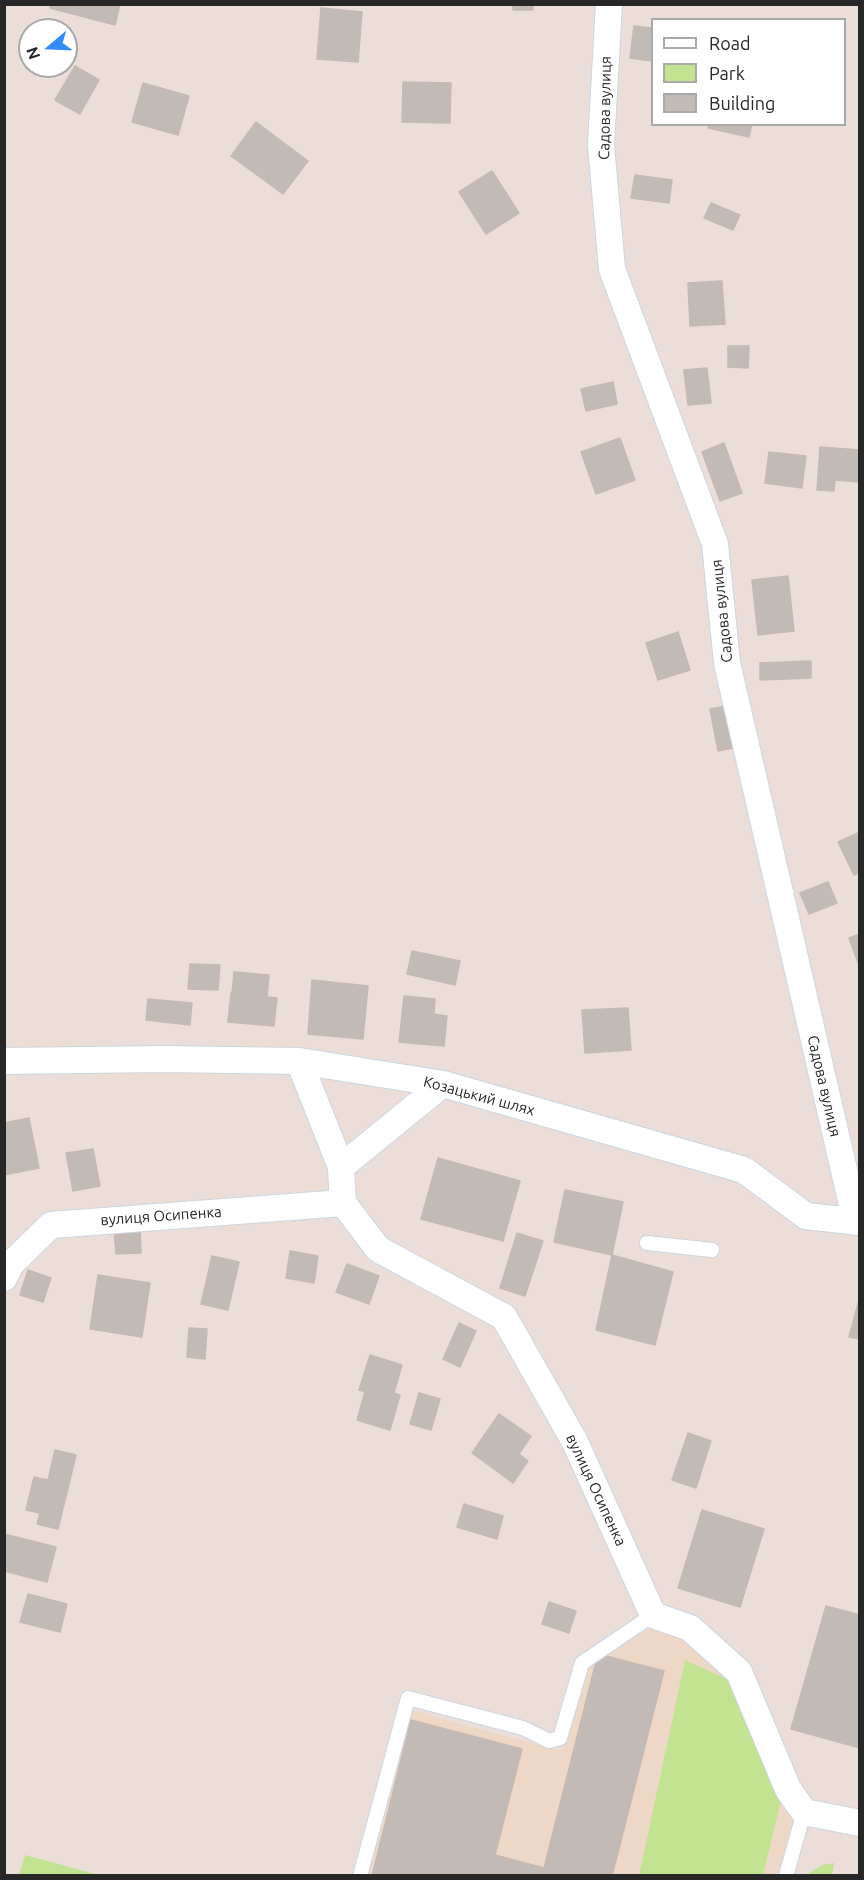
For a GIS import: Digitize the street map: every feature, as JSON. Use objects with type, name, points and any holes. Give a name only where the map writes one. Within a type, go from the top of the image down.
[{"type":"street","name":"Садова вулиця","points":[[609,4],[602,145],[612,269],[716,544],[727,663],[858,1222]]},
{"type":"street","name":"Козацький шлях","points":[[4,1061],[163,1059],[299,1061],[443,1084],[744,1170],[806,1216],[858,1222]]},
{"type":"street","points":[[299,1061],[341,1167],[343,1203]]},
{"type":"street","points":[[341,1167],[443,1084]]},
{"type":"street","name":"вулиця Осипенка","points":[[4,1278],[11,1264],[51,1225],[343,1203],[378,1249],[504,1317],[575,1442],[653,1615]]},
{"type":"street","points":[[653,1615],[690,1628],[739,1672],[788,1789],[804,1812],[860,1823]]},
{"type":"lane","points":[[647,1243],[712,1251]]},
{"type":"lane","points":[[360,1875],[408,1698],[523,1728],[549,1741],[560,1738],[582,1663],[653,1615]]},
{"type":"lane","points":[[786,1875],[804,1812]]},
{"type":"shaded area","points":[[651,1627],[683,1635],[723,1667],[793,1820],[778,1875],[361,1876],[410,1710],[561,1751],[588,1667]]},
{"type":"green space","points":[[685,1660],[731,1681],[782,1797],[763,1875],[639,1876]]},
{"type":"green space","points":[[25,1855],[99,1875],[19,1875]]},
{"type":"green space","points":[[834,1863],[832,1875],[806,1875],[822,1865]]},
{"type":"building","points":[[51,4],[120,4],[115,25],[50,8]]},
{"type":"building","points":[[513,4],[533,4],[533,10],[513,10]]},
{"type":"building","points":[[321,8],[362,12],[358,62],[317,59]]},
{"type":"building","points":[[634,26],[651,28],[651,61],[630,58]]},
{"type":"building","points":[[78,68],[99,80],[80,114],[55,100],[68,78],[78,78]]},
{"type":"building","points":[[403,82],[451,83],[450,123],[402,122]]},
{"type":"building","points":[[143,83],[189,96],[178,135],[132,122]]},
{"type":"building","points":[[256,122],[308,161],[283,194],[231,156]]},
{"type":"building","points":[[708,126],[752,126],[749,137],[708,128]]},
{"type":"building","points":[[492,171],[519,213],[486,234],[459,192]]},
{"type":"building","points":[[635,175],[672,180],[669,203],[631,198]]},
{"type":"building","points":[[711,203],[740,215],[733,230],[704,218]]},
{"type":"building","points":[[722,281],[725,324],[690,326],[688,283]]},
{"type":"building","points":[[728,346],[749,346],[748,368],[728,367]]},
{"type":"building","points":[[707,368],[711,403],[688,405],[684,370]]},
{"type":"building","points":[[613,382],[617,404],[586,411],[581,389]]},
{"type":"building","points":[[620,438],[635,480],[596,494],[581,452]]},
{"type":"building","points":[[724,443],[742,493],[720,501],[702,452]]},
{"type":"building","points":[[820,447],[860,450],[860,482],[835,480],[834,491],[817,490]]},
{"type":"building","points":[[769,452],[806,456],[802,488],[765,483]]},
{"type":"building","points":[[788,576],[794,631],[758,635],[752,580]]},
{"type":"building","points":[[678,632],[690,670],[658,680],[646,643]]},
{"type":"building","points":[[811,661],[811,678],[760,680],[760,663]]},
{"type":"building","points":[[726,706],[734,748],[718,751],[710,709]]},
{"type":"building","points":[[860,832],[860,872],[854,875],[838,842]]},
{"type":"building","points":[[828,882],[837,903],[809,914],[800,893]]},
{"type":"building","points":[[860,934],[860,968],[849,938]]},
{"type":"building","points":[[412,951],[460,961],[455,985],[407,974]]},
{"type":"building","points":[[190,964],[220,965],[218,990],[188,989]]},
{"type":"building","points":[[234,972],[269,975],[267,997],[232,993]]},
{"type":"building","points":[[312,980],[368,986],[363,1039],[308,1034]]},
{"type":"building","points":[[231,993],[277,998],[274,1026],[228,1022]]},
{"type":"building","points":[[404,996],[435,999],[434,1014],[447,1016],[444,1046],[399,1042]]},
{"type":"building","points":[[148,999],[192,1003],[190,1025],[146,1020]]},
{"type":"building","points":[[628,1008],[631,1050],[585,1053],[582,1010]]},
{"type":"building","points":[[29,1118],[39,1168],[4,1175],[4,1123]]},
{"type":"building","points":[[93,1149],[100,1186],[73,1191],[66,1153]]},
{"type":"building","points":[[438,1158],[520,1181],[503,1241],[421,1219]]},
{"type":"building","points":[[565,1190],[623,1202],[612,1255],[554,1242]]},
{"type":"building","points":[[140,1228],[141,1253],[116,1254],[114,1230]]},
{"type":"building","points":[[517,1233],[543,1241],[525,1296],[500,1288]]},
{"type":"building","points":[[290,1251],[318,1256],[314,1283],[286,1278]]},
{"type":"building","points":[[612,1255],[673,1272],[655,1345],[596,1330]]},
{"type":"building","points":[[212,1256],[239,1262],[228,1310],[201,1304]]},
{"type":"building","points":[[347,1264],[379,1276],[369,1304],[336,1292]]},
{"type":"building","points":[[28,1270],[51,1278],[43,1302],[20,1295]]},
{"type":"building","points":[[98,1275],[150,1283],[142,1337],[90,1329]]},
{"type":"building","points":[[860,1296],[860,1339],[849,1337]]},
{"type":"building","points":[[459,1323],[476,1331],[460,1367],[443,1359]]},
{"type":"building","points":[[189,1328],[207,1329],[205,1359],[187,1357]]},
{"type":"building","points":[[370,1355],[402,1365],[394,1393],[400,1395],[390,1430],[357,1420],[365,1392],[359,1390]]},
{"type":"building","points":[[419,1393],[440,1399],[431,1430],[410,1424]]},
{"type":"building","points":[[499,1414],[531,1436],[519,1454],[528,1461],[513,1483],[472,1453]]},
{"type":"building","points":[[688,1433],[711,1441],[696,1488],[672,1480]]},
{"type":"building","points":[[55,1450],[76,1455],[58,1529],[37,1524],[40,1513],[26,1510],[34,1477],[48,1480]]},
{"type":"building","points":[[464,1504],[503,1516],[497,1539],[457,1527]]},
{"type":"building","points":[[702,1510],[764,1529],[740,1607],[678,1588]]},
{"type":"building","points":[[4,1534],[56,1547],[47,1582],[4,1571]]},
{"type":"building","points":[[28,1594],[67,1604],[60,1632],[20,1622]]},
{"type":"building","points":[[549,1602],[576,1611],[569,1633],[542,1624]]},
{"type":"building","points":[[826,1606],[860,1615],[860,1748],[791,1729]]},
{"type":"building","points":[[598,1654],[664,1671],[612,1876],[372,1876],[411,1720],[522,1749],[495,1855],[544,1868]]}]
